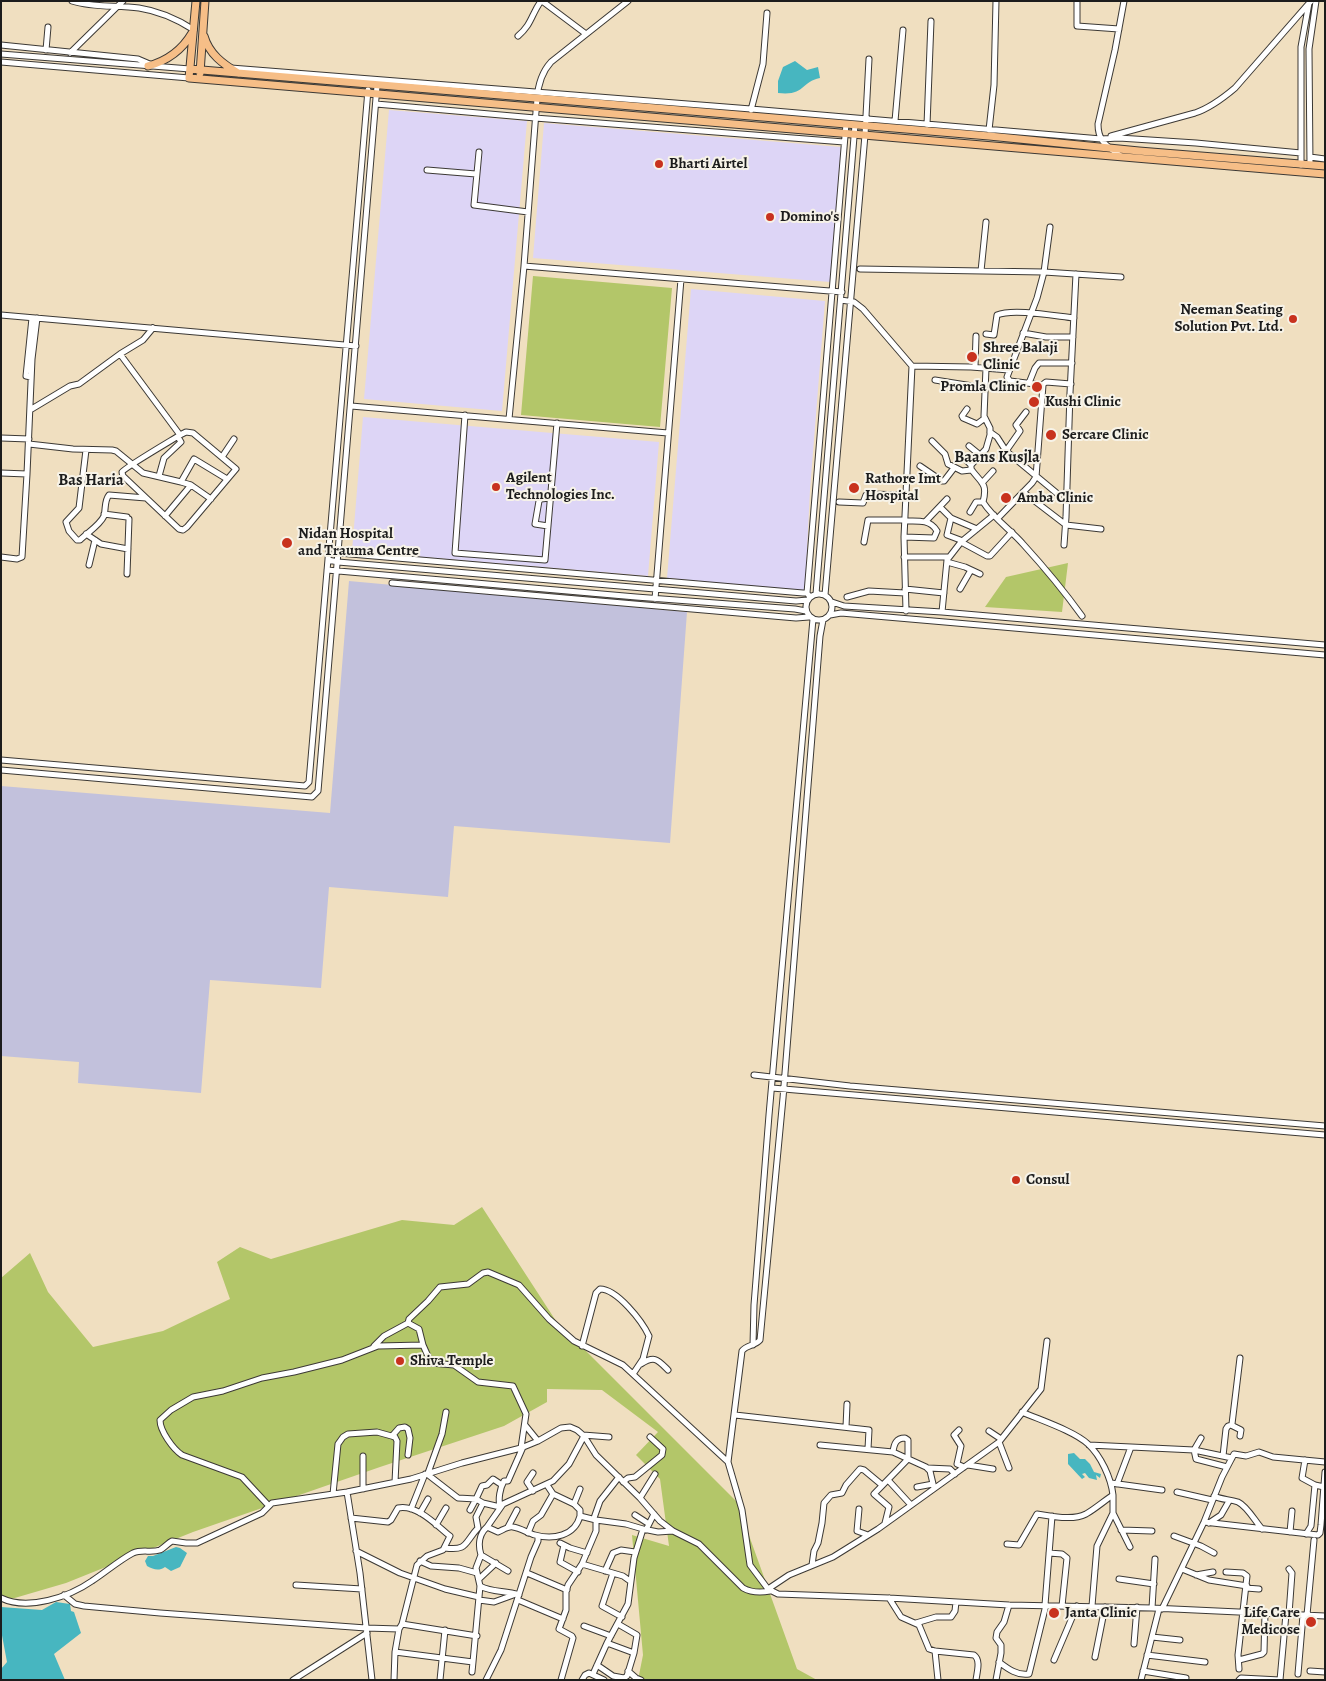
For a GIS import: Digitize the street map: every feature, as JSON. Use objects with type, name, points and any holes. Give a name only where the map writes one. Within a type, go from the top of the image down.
[{"type":"main road","points":[[196,1],[189,78],[1123,158],[1139,155],[1301,165],[1310,161],[1325,166]]},
{"type":"main road","points":[[200,79],[205,1]]},
{"type":"main road","points":[[150,66],[161,62],[177,52],[194,30]]},
{"type":"main road","points":[[203,34],[212,53],[228,68],[238,74]]},
{"type":"main road","points":[[190,69],[378,86],[537,95],[751,112],[855,125],[865,122],[989,132],[1112,149],[1139,155],[1325,174]]},
{"type":"street","points":[[72,1],[83,4],[140,8],[175,18],[194,30]]},
{"type":"street","points":[[70,53],[123,1]]},
{"type":"street","points":[[518,36],[528,26],[536,8],[542,1],[586,34]]},
{"type":"street","points":[[509,419],[524,266],[537,95],[541,77],[546,67],[628,1]]},
{"type":"street","points":[[996,1],[994,85],[989,132],[1101,139],[1128,138],[1301,153]]},
{"type":"street","points":[[1077,1],[1077,26],[1119,29]]},
{"type":"street","points":[[1123,158],[1104,144],[1098,128],[1124,1]]},
{"type":"street","points":[[1316,1],[1309,49],[1310,161],[1325,159]]},
{"type":"street","points":[[1101,139],[1195,113],[1223,99],[1235,88],[1310,2]]},
{"type":"street","points":[[1301,165],[1301,46],[1310,2]]},
{"type":"street","points":[[767,13],[764,64],[751,112],[865,122],[895,121],[926,127],[931,21]]},
{"type":"street","points":[[46,50],[48,26]]},
{"type":"street","points":[[895,121],[903,30]]},
{"type":"street","points":[[1,45],[138,59],[150,66]]},
{"type":"street","points":[[1,54],[190,69]]},
{"type":"street","points":[[825,595],[869,59]]},
{"type":"street","points":[[1,62],[189,78]]},
{"type":"street","points":[[228,68],[537,95]]},
{"type":"street","points":[[312,797],[307,785],[309,782],[368,85]]},
{"type":"street","points":[[1,770],[312,797],[318,791],[378,86]]},
{"type":"street","points":[[376,104],[844,142]]},
{"type":"street","points":[[753,1346],[754,1306],[810,616],[806,606],[846,124]]},
{"type":"street","points":[[816,594],[855,125]]},
{"type":"street","points":[[478,152],[474,205],[528,212]]},
{"type":"street","points":[[427,170],[476,174]]},
{"type":"street","points":[[981,271],[986,222]]},
{"type":"street","points":[[1050,227],[1044,272],[1032,313],[1007,377],[1008,380],[1042,385],[1046,382],[1071,384]]},
{"type":"street","points":[[524,266],[842,292]]},
{"type":"street","points":[[860,269],[1044,272],[1121,277]]},
{"type":"street","points":[[1064,545],[1076,274]]},
{"type":"street","points":[[655,599],[681,279]]},
{"type":"street","points":[[841,300],[856,303],[863,309],[912,366],[904,536],[906,611]]},
{"type":"street","points":[[986,334],[994,335],[997,316],[1002,313],[1032,313],[1074,318]]},
{"type":"street","points":[[1,315],[356,346]]},
{"type":"street","points":[[1,557],[20,558],[23,554],[31,377],[26,376],[34,318]]},
{"type":"street","points":[[30,410],[70,386],[79,384],[143,340],[153,328]]},
{"type":"street","points":[[1023,334],[1046,337],[1073,337]]},
{"type":"street","points":[[975,367],[976,336]]},
{"type":"street","points":[[120,354],[179,436],[181,442],[164,458],[159,476]]},
{"type":"street","points":[[1029,383],[1039,363],[1072,363]]},
{"type":"street","points":[[912,366],[975,367],[1009,370]]},
{"type":"street","points":[[932,441],[945,454],[947,463],[954,468],[962,471],[972,468],[986,449],[990,432],[985,418],[986,368]]},
{"type":"street","points":[[934,380],[985,388]]},
{"type":"street","points":[[942,612],[948,560],[962,542],[976,529],[996,517],[1036,477],[1042,385]]},
{"type":"street","points":[[351,406],[668,432]]},
{"type":"street","points":[[967,409],[962,416],[963,418],[976,424],[985,418]]},
{"type":"street","points":[[1006,451],[1020,431],[1016,426],[1026,412]]},
{"type":"street","points":[[465,416],[455,553],[545,560],[557,423]]},
{"type":"street","points":[[186,432],[193,433],[236,469],[183,530],[179,529],[123,476],[123,471],[179,436],[186,432]]},
{"type":"street","points":[[990,432],[997,436],[1006,451],[1059,495]]},
{"type":"street","points":[[1,438],[86,450],[116,451],[143,473],[191,485],[211,499]]},
{"type":"street","points":[[222,457],[234,439]]},
{"type":"street","points":[[969,446],[980,455]]},
{"type":"street","points":[[86,450],[79,508],[66,522],[69,531],[77,540],[80,540],[101,520],[106,500],[109,496],[147,498]]},
{"type":"street","points":[[963,458],[986,490],[983,502]]},
{"type":"street","points":[[182,482],[194,459],[227,479]]},
{"type":"street","points":[[920,466],[942,481],[954,468]]},
{"type":"street","points":[[982,483],[993,471]]},
{"type":"street","points":[[1,472],[27,474]]},
{"type":"street","points":[[165,516],[191,485]]},
{"type":"street","points":[[1023,492],[1066,525],[1101,529]]},
{"type":"street","points":[[839,502],[863,503],[866,495],[869,494],[906,495]]},
{"type":"street","points":[[548,526],[535,524],[539,501],[550,498]]},
{"type":"street","points":[[926,521],[947,499]]},
{"type":"street","points":[[970,512],[976,502],[983,502],[1054,579],[1082,616]]},
{"type":"street","points":[[940,508],[951,518],[976,529]]},
{"type":"street","points":[[104,514],[128,518],[127,574]]},
{"type":"street","points":[[951,518],[948,536],[987,556],[990,556],[1012,532]]},
{"type":"street","points":[[864,542],[868,520],[926,521],[936,529],[934,538],[904,536]]},
{"type":"street","points":[[86,534],[101,544],[128,549]]},
{"type":"street","points":[[89,565],[95,540]]},
{"type":"street","points":[[339,553],[657,581],[808,597]]},
{"type":"street","points":[[904,557],[948,560],[980,574]]},
{"type":"street","points":[[328,560],[796,601],[816,594],[825,595],[832,602],[844,606],[942,612],[1325,645]]},
{"type":"street","points":[[327,570],[655,599],[795,609],[823,620]]},
{"type":"street","points":[[960,589],[971,570]]},
{"type":"street","points":[[392,576],[391,586],[435,587],[786,617],[810,616]]},
{"type":"street","points":[[435,580],[435,587]]},
{"type":"street","points":[[847,597],[869,591],[944,593]]},
{"type":"street","points":[[832,602],[830,614],[823,620],[820,636],[784,1078],[760,1340],[753,1346],[744,1348],[742,1351],[728,1462],[742,1510],[750,1564],[769,1590],[778,1594],[1009,1605],[1137,1607],[1325,1616]]},
{"type":"street","points":[[830,614],[841,613],[1325,655]]},
{"type":"street","points":[[966,614],[966,624]]},
{"type":"street","points":[[1,760],[307,785]]},
{"type":"street","points":[[754,1075],[850,1086],[1325,1126]]},
{"type":"street","points":[[849,1095],[850,1086]]},
{"type":"street","points":[[772,1088],[1325,1135]]},
{"type":"street","points":[[374,1347],[384,1336],[408,1323],[409,1318],[440,1287],[468,1284],[482,1273],[488,1272],[519,1285],[549,1319],[582,1346],[617,1362],[633,1374],[728,1462]]},
{"type":"street","points":[[582,1346],[596,1293],[600,1289],[610,1291],[633,1311],[648,1333],[649,1340],[643,1359],[633,1374]]},
{"type":"street","points":[[408,1323],[419,1328],[423,1345],[431,1363],[454,1365],[478,1382],[514,1386],[526,1414],[525,1425],[522,1448],[508,1481],[504,1481],[502,1485],[499,1499],[500,1507]]},
{"type":"street","points":[[1,1598],[16,1603],[35,1603],[64,1595],[91,1582],[119,1561],[135,1552],[159,1550],[172,1541],[197,1543],[262,1513],[272,1503],[347,1492],[427,1474],[522,1448],[565,1427],[577,1430],[584,1436],[596,1456],[654,1514],[673,1530],[699,1544],[744,1588],[750,1592],[758,1593],[769,1590],[789,1574],[833,1557],[868,1535],[911,1505],[933,1486],[966,1466],[1000,1441],[1041,1388],[1047,1341]]},
{"type":"street","points":[[269,1506],[242,1477],[177,1452],[161,1426],[160,1420],[171,1410],[193,1397],[223,1391],[262,1378],[342,1360],[374,1347],[385,1345],[423,1345]]},
{"type":"street","points":[[1231,1426],[1240,1358]]},
{"type":"street","points":[[639,1366],[656,1359],[668,1370]]},
{"type":"street","points":[[846,1404],[846,1427]]},
{"type":"street","points":[[411,1509],[427,1474],[443,1430],[446,1412]]},
{"type":"street","points":[[1022,1412],[1064,1430],[1088,1445],[1114,1483],[1162,1490]]},
{"type":"street","points":[[734,1415],[869,1430],[868,1449]]},
{"type":"street","points":[[525,1425],[538,1441]]},
{"type":"street","points":[[1223,1456],[1228,1426],[1241,1430],[1240,1436]]},
{"type":"street","points":[[392,1436],[400,1428],[405,1427],[408,1429],[410,1438],[408,1455]]},
{"type":"street","points":[[959,1430],[954,1435],[961,1446],[958,1464],[993,1469]]},
{"type":"street","points":[[989,1431],[1000,1441],[1009,1468]]},
{"type":"street","points":[[333,1494],[339,1440],[348,1434],[377,1432],[392,1436],[397,1441],[395,1482]]},
{"type":"street","points":[[584,1436],[609,1437]]},
{"type":"street","points":[[472,1672],[477,1636],[480,1586],[476,1568],[481,1555],[479,1550],[484,1531],[504,1503],[553,1481],[567,1466],[584,1436]]},
{"type":"street","points":[[623,1482],[628,1478],[635,1477],[662,1455],[663,1449],[650,1436]]},
{"type":"street","points":[[885,1523],[889,1507],[874,1496],[882,1485],[908,1459],[908,1440],[905,1438],[898,1439],[893,1452]]},
{"type":"street","points":[[1201,1438],[1194,1450],[1196,1458],[1227,1467]]},
{"type":"street","points":[[820,1445],[893,1452],[928,1468],[950,1469],[954,1474]]},
{"type":"street","points":[[1088,1445],[1194,1450],[1232,1458]]},
{"type":"street","points":[[1130,1547],[1120,1530],[1114,1513],[1113,1495],[1114,1483],[1131,1447]]},
{"type":"street","points":[[1141,1680],[1160,1609],[1207,1522],[1213,1498],[1227,1467],[1236,1453],[1246,1456],[1259,1452],[1273,1456],[1325,1462]]},
{"type":"street","points":[[363,1456],[363,1489]]},
{"type":"street","points":[[1305,1460],[1302,1478],[1314,1485],[1324,1487]]},
{"type":"street","points":[[928,1468],[933,1486]]},
{"type":"street","points":[[812,1565],[822,1523],[824,1503],[829,1496],[842,1493],[846,1485],[860,1469],[864,1470],[882,1485]]},
{"type":"street","points":[[1207,1522],[1318,1535],[1320,1533],[1325,1472]]},
{"type":"street","points":[[533,1473],[527,1481],[533,1491]]},
{"type":"street","points":[[427,1474],[458,1498],[476,1499],[483,1503],[500,1507]]},
{"type":"street","points":[[640,1498],[655,1474]]},
{"type":"street","points":[[561,1680],[573,1638],[560,1630],[567,1606],[567,1590],[570,1581],[578,1572],[588,1553],[596,1532],[595,1519],[600,1501],[619,1477]]},
{"type":"street","points":[[470,1510],[482,1486],[492,1480],[502,1485]]},
{"type":"street","points":[[888,1480],[911,1505]]},
{"type":"street","points":[[473,1533],[484,1531],[498,1532],[513,1527],[538,1536],[564,1535],[576,1525],[580,1516],[580,1510],[574,1504],[553,1494],[547,1485]]},
{"type":"street","points":[[1306,1534],[1311,1526],[1314,1485]]},
{"type":"street","points":[[917,1487],[933,1486]]},
{"type":"street","points":[[574,1504],[580,1489]]},
{"type":"street","points":[[347,1492],[362,1589],[372,1680]]},
{"type":"street","points":[[1177,1492],[1240,1503],[1262,1529]]},
{"type":"street","points":[[528,1533],[533,1521],[541,1515],[553,1494]]},
{"type":"street","points":[[1008,1544],[1019,1545],[1037,1514],[1063,1517],[1082,1515],[1113,1495]]},
{"type":"street","points":[[420,1513],[428,1499]]},
{"type":"street","points":[[1207,1522],[1221,1515],[1229,1501]]},
{"type":"street","points":[[478,1528],[476,1517],[483,1503]]},
{"type":"street","points":[[351,1518],[388,1522],[392,1520],[398,1508],[411,1509],[420,1513],[450,1536],[442,1551],[427,1556],[420,1561],[413,1577],[402,1624],[399,1629],[395,1652],[394,1680]]},
{"type":"street","points":[[436,1525],[446,1508]]},
{"type":"street","points":[[859,1509],[857,1531],[868,1535]]},
{"type":"street","points":[[508,1528],[517,1510]]},
{"type":"street","points":[[1290,1532],[1292,1511]]},
{"type":"street","points":[[1092,1606],[1097,1546],[1114,1513]]},
{"type":"street","points":[[593,1674],[629,1600],[635,1552],[654,1514]]},
{"type":"street","points":[[580,1516],[658,1532],[673,1530]]},
{"type":"street","points":[[635,1516],[649,1524]]},
{"type":"street","points":[[999,1662],[1013,1671],[1024,1675],[1029,1674],[1045,1605],[1052,1516]]},
{"type":"street","points":[[478,1528],[484,1531]]},
{"type":"street","points":[[445,1548],[457,1550],[462,1548],[478,1528]]},
{"type":"street","points":[[1120,1530],[1152,1531]]},
{"type":"street","points":[[486,1680],[501,1650],[538,1541],[538,1536]]},
{"type":"street","points":[[1174,1536],[1214,1553]]},
{"type":"street","points":[[1298,1674],[1314,1540]]},
{"type":"street","points":[[578,1572],[560,1562],[562,1544],[588,1553]]},
{"type":"street","points":[[604,1571],[613,1554],[622,1550],[635,1552]]},
{"type":"street","points":[[356,1551],[400,1573],[479,1599],[494,1602],[518,1596]]},
{"type":"street","points":[[1048,1553],[1062,1554],[1066,1558],[1062,1606]]},
{"type":"street","points":[[481,1555],[508,1571]]},
{"type":"street","points":[[1152,1608],[1155,1559]]},
{"type":"street","points":[[420,1561],[431,1566],[462,1568],[477,1573]]},
{"type":"street","points":[[479,1579],[496,1564]]},
{"type":"street","points":[[582,1564],[613,1572],[630,1581]]},
{"type":"street","points":[[1182,1569],[1209,1580],[1260,1589]]},
{"type":"street","points":[[1239,1680],[1241,1678],[1280,1680],[1292,1573],[1289,1570]]},
{"type":"street","points":[[613,1572],[602,1606],[622,1617]]},
{"type":"street","points":[[1196,1575],[1214,1572]]},
{"type":"street","points":[[1226,1572],[1246,1574],[1248,1576],[1239,1669]]},
{"type":"street","points":[[527,1573],[567,1590]]},
{"type":"street","points":[[1119,1579],[1154,1584]]},
{"type":"street","points":[[296,1585],[362,1589]]},
{"type":"street","points":[[480,1586],[489,1591],[504,1590],[563,1619]]},
{"type":"street","points":[[64,1595],[75,1604],[84,1606],[366,1630],[399,1629]]},
{"type":"street","points":[[889,1598],[901,1617],[916,1623],[921,1628],[929,1649],[974,1655],[978,1661],[976,1680]]},
{"type":"street","points":[[916,1623],[936,1617],[951,1617],[955,1611],[956,1602]]},
{"type":"street","points":[[996,1680],[1001,1648],[996,1635],[1004,1622],[1009,1605]]},
{"type":"street","points":[[1054,1660],[1077,1606]]},
{"type":"street","points":[[1095,1658],[1105,1607]]},
{"type":"street","points":[[1134,1644],[1137,1607]]},
{"type":"street","points":[[1239,1660],[1264,1652],[1265,1613]]},
{"type":"street","points":[[402,1624],[477,1636]]},
{"type":"street","points":[[597,1666],[615,1676],[626,1678],[637,1636],[618,1624]]},
{"type":"street","points":[[584,1626],[611,1636]]},
{"type":"street","points":[[293,1680],[366,1630]]},
{"type":"street","points":[[440,1680],[446,1630]]},
{"type":"street","points":[[1152,1637],[1180,1640]]},
{"type":"street","points":[[607,1643],[634,1653]]},
{"type":"street","points":[[935,1651],[938,1680]]},
{"type":"street","points":[[395,1652],[473,1662]]},
{"type":"street","points":[[1147,1655],[1205,1662]]},
{"type":"street","points":[[628,1670],[641,1680]]},
{"type":"street","points":[[1143,1671],[1186,1678]]},
{"type":"street","points":[[1310,1671],[1325,1672]]},
{"type":"street","points":[[582,1680],[586,1673],[593,1674],[604,1680]]},
{"type":"shaded area","points":[[389,110],[527,121],[502,411],[364,399]]},
{"type":"shaded area","points":[[544,123],[841,147],[830,282],[533,258]]},
{"type":"shaded area","points":[[691,289],[825,301],[810,490],[805,591],[667,578]]},
{"type":"shaded area","points":[[363,417],[659,442],[648,576],[352,551]]},
{"type":"shaded area","points":[[349,581],[687,612],[670,843],[454,826],[448,897],[329,887],[321,988],[210,980],[201,1093],[78,1083],[79,1062],[1,1056],[1,786],[330,813]]},
{"type":"green space","points":[[533,276],[672,288],[660,427],[521,415]]},
{"type":"green space","points":[[1068,563],[1062,612],[985,607],[1006,577]]},
{"type":"green space","points":[[482,1207],[556,1321],[737,1502],[797,1669],[817,1680],[638,1680],[643,1655],[632,1535],[669,1546],[660,1479],[636,1455],[658,1432],[602,1390],[547,1389],[547,1402],[504,1426],[193,1532],[66,1583],[1,1602],[1,1278],[30,1253],[48,1292],[93,1347],[163,1331],[230,1299],[217,1262],[240,1247],[271,1259],[402,1220],[454,1225]]},
{"type":"water","points":[[795,61],[807,70],[818,67],[820,78],[809,82],[798,91],[778,93],[778,81],[783,67]]},
{"type":"water","points":[[1074,1453],[1080,1459],[1085,1459],[1094,1472],[1101,1474],[1100,1478],[1096,1475],[1097,1480],[1089,1478],[1085,1473],[1082,1474],[1085,1477],[1082,1479],[1068,1464],[1068,1454]]},
{"type":"water","points":[[176,1547],[187,1553],[180,1567],[171,1571],[165,1567],[156,1570],[147,1566],[145,1561],[148,1556],[153,1556]]},
{"type":"water","points":[[56,1602],[70,1604],[71,1611],[74,1612],[81,1633],[54,1654],[65,1680],[1,1680],[1,1669],[7,1662],[1,1630],[1,1607],[42,1610]]},
{"type":"place","name":"Bharti Airtel","points":[[659,164]]},
{"type":"place","name":"Domino's","points":[[770,217]]},
{"type":"place","name":"Neeman Seating Solution Pvt. Ltd.","points":[[1293,319]]},
{"type":"place","name":"Shree Balaji Clinic","points":[[972,357]]},
{"type":"place","name":"Promla Clinic","points":[[1037,387]]},
{"type":"place","name":"Kushi Clinic","points":[[1034,402]]},
{"type":"place","name":"Sercare Clinic","points":[[1051,435]]},
{"type":"place","name":"Agilent Technologies Inc.","points":[[496,487]]},
{"type":"place","name":"Rathore Imt Hospital","points":[[854,488]]},
{"type":"place","name":"Amba Clinic","points":[[1006,498]]},
{"type":"place","name":"Nidan Hospital and Trauma Centre","points":[[287,543]]},
{"type":"place","name":"Consul","points":[[1016,1180]]},
{"type":"place","name":"Shiva Temple","points":[[400,1361]]},
{"type":"place","name":"Janta Clinic","points":[[1054,1613]]},
{"type":"place","name":"Life Care Medicose","points":[[1311,1622]]},
{"type":"district","name":"Baans Kusjla","points":[[997,458]]},
{"type":"district","name":"Bas Haria","points":[[91,481]]}]
